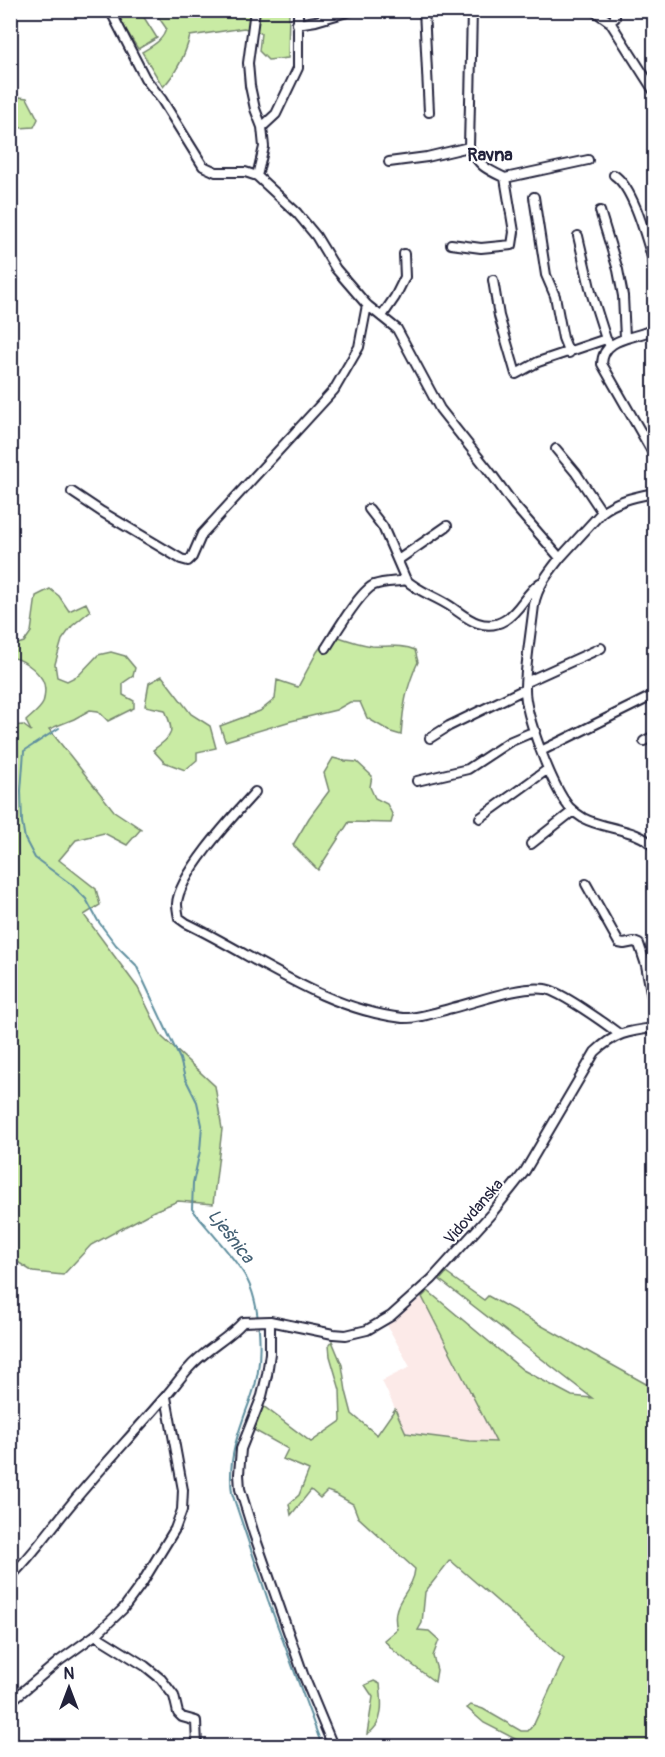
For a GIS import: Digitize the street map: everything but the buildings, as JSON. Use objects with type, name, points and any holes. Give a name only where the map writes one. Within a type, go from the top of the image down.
[{"type":"street","points":[[110,10],[146,78],[203,166],[216,172],[245,172],[257,176],[303,221],[329,254],[336,269],[367,305],[397,329],[440,409],[514,506],[560,558]]},
{"type":"street","points":[[255,10],[248,63],[264,147],[257,176]]},
{"type":"street","points":[[262,127],[276,114],[298,68],[298,10]]},
{"type":"street","points":[[297,24],[354,10]]},
{"type":"street","points":[[424,10],[429,112]]},
{"type":"street","points":[[472,10],[469,147],[476,160],[489,170],[505,177],[588,160]]},
{"type":"street","points":[[592,10],[610,22],[654,91]]},
{"type":"street","points":[[610,22],[615,18],[615,10]]},
{"type":"street","points":[[389,162],[427,157],[469,147]]},
{"type":"street","points":[[614,175],[623,183],[629,194],[654,264]]},
{"type":"street","points":[[451,244],[481,248],[512,245],[514,232],[505,177]]},
{"type":"street","points":[[534,196],[546,275],[555,296],[563,339],[569,353]]},
{"type":"street","points":[[600,211],[618,270],[623,296],[625,338]]},
{"type":"street","points":[[578,236],[591,292],[608,342],[602,364],[654,455]]},
{"type":"street","points":[[382,316],[405,277],[404,254]]},
{"type":"street","points":[[493,280],[499,316],[516,374],[538,362],[654,329]]},
{"type":"street","points":[[72,492],[181,559],[188,561],[202,534],[334,390],[359,347],[367,305]]},
{"type":"street","points":[[556,449],[602,512]]},
{"type":"street","points":[[369,509],[383,527],[406,580],[414,588],[485,625],[495,624],[514,614],[527,595],[543,580],[602,512],[617,502],[654,493]]},
{"type":"street","points":[[398,561],[447,526]]},
{"type":"street","points":[[326,648],[348,614],[371,586],[395,580],[406,580]]},
{"type":"street","points":[[543,580],[535,598],[525,686],[535,731],[548,770],[561,796],[573,811],[593,823],[633,834],[654,846]]},
{"type":"street","points":[[430,738],[601,648]]},
{"type":"street","points":[[541,751],[654,695]]},
{"type":"street","points":[[417,781],[468,769],[510,742],[535,731]]},
{"type":"street","points":[[645,741],[654,736]]},
{"type":"street","points":[[480,818],[548,770]]},
{"type":"street","points":[[255,792],[218,834],[187,877],[177,904],[179,918],[186,924],[336,1002],[370,1011],[405,1018],[435,1013],[524,989],[546,989],[559,993],[619,1034]]},
{"type":"street","points":[[531,844],[573,811]]},
{"type":"street","points":[[586,884],[619,942],[639,944],[646,965],[654,1008]]},
{"type":"street","name":"Vidovdanska","points":[[166,1397],[200,1356],[235,1331],[243,1322],[266,1321],[346,1335],[367,1330],[391,1316],[432,1279],[491,1214],[525,1171],[590,1059],[607,1041],[619,1034],[654,1028]]},
{"type":"street","points":[[266,1321],[270,1353],[267,1375],[262,1396],[241,1449],[240,1489],[303,1674],[333,1746]]},
{"type":"street","points":[[10,1577],[25,1563],[94,1477],[166,1397]]},
{"type":"street","points":[[10,1702],[59,1661],[95,1635],[123,1609],[142,1583],[174,1529],[182,1510],[183,1490],[166,1397]]},
{"type":"street","points":[[95,1635],[145,1666],[161,1679],[174,1696],[178,1713],[196,1721],[197,1746]]},
{"type":"shaded area","points":[[422,1297],[496,1442],[469,1441],[406,1432],[382,1381],[410,1367],[387,1325]]},
{"type":"green space","points":[[114,11],[140,11],[157,38],[138,49]]},
{"type":"green space","points":[[154,11],[289,11],[288,58],[268,60],[259,51],[261,33],[244,28],[190,36],[180,63],[163,87],[142,52],[157,42],[165,32],[166,28]]},
{"type":"green space","points":[[11,96],[27,98],[38,119],[34,127],[19,128],[11,133]]},
{"type":"green space","points":[[50,589],[59,596],[69,611],[86,603],[90,611],[72,626],[62,640],[55,664],[57,677],[67,681],[79,675],[98,655],[111,652],[125,656],[135,668],[133,676],[123,683],[123,695],[134,701],[134,708],[108,721],[98,711],[90,710],[49,729],[114,811],[141,829],[127,845],[104,833],[76,840],[59,860],[96,889],[100,905],[84,915],[138,988],[162,1037],[215,1086],[222,1129],[213,1204],[178,1201],[154,1211],[91,1245],[63,1275],[33,1272],[10,1257],[11,726],[23,725],[31,731],[26,721],[42,706],[45,691],[42,679],[36,672],[24,662],[11,658],[11,646],[24,642],[31,632],[36,596]]},
{"type":"green space","points":[[330,634],[366,645],[399,646],[415,650],[418,662],[406,698],[401,735],[367,718],[360,702],[350,702],[336,710],[225,741],[220,726],[260,711],[275,699],[277,680],[298,687],[317,652]]},
{"type":"green space","points":[[162,676],[191,714],[210,726],[216,748],[197,752],[197,760],[185,770],[164,762],[153,750],[165,741],[171,729],[165,710],[145,706],[149,683]]},
{"type":"green space","points":[[333,758],[357,762],[372,776],[370,787],[375,798],[387,804],[393,816],[391,823],[349,822],[318,870],[293,845],[329,791],[324,773]]},
{"type":"green space","points":[[446,1273],[484,1300],[488,1296],[648,1385],[654,1380],[654,1746],[516,1746],[521,1742],[484,1723],[467,1708],[471,1705],[483,1709],[521,1731],[528,1731],[534,1724],[564,1659],[450,1560],[425,1592],[422,1623],[418,1630],[429,1631],[439,1640],[433,1656],[437,1670],[435,1682],[394,1651],[384,1640],[397,1629],[396,1611],[410,1585],[415,1569],[358,1517],[353,1504],[335,1494],[327,1491],[320,1498],[311,1490],[291,1515],[289,1504],[299,1495],[309,1470],[283,1459],[288,1449],[252,1429],[263,1406],[311,1442],[341,1421],[340,1390],[330,1356],[329,1345],[332,1341],[342,1365],[352,1414],[377,1435],[395,1409],[406,1433],[496,1442],[422,1297],[428,1291],[523,1370],[572,1396],[592,1398],[440,1280]]},
{"type":"green space","points":[[374,1681],[380,1684],[381,1712],[377,1725],[367,1734],[373,1697],[365,1685]]},
{"type":"waterway","name":"Lješnica","points":[[59,728],[24,751],[21,791],[25,839],[35,858],[72,885],[86,899],[98,921],[116,945],[136,965],[180,1059],[185,1078],[197,1102],[202,1125],[200,1151],[193,1183],[192,1209],[244,1274],[255,1301],[258,1317],[259,1351],[256,1382],[233,1455],[232,1493],[268,1600],[322,1746]]},
{"type":"district","name":"Ravna","points":[[490,155]]}]
